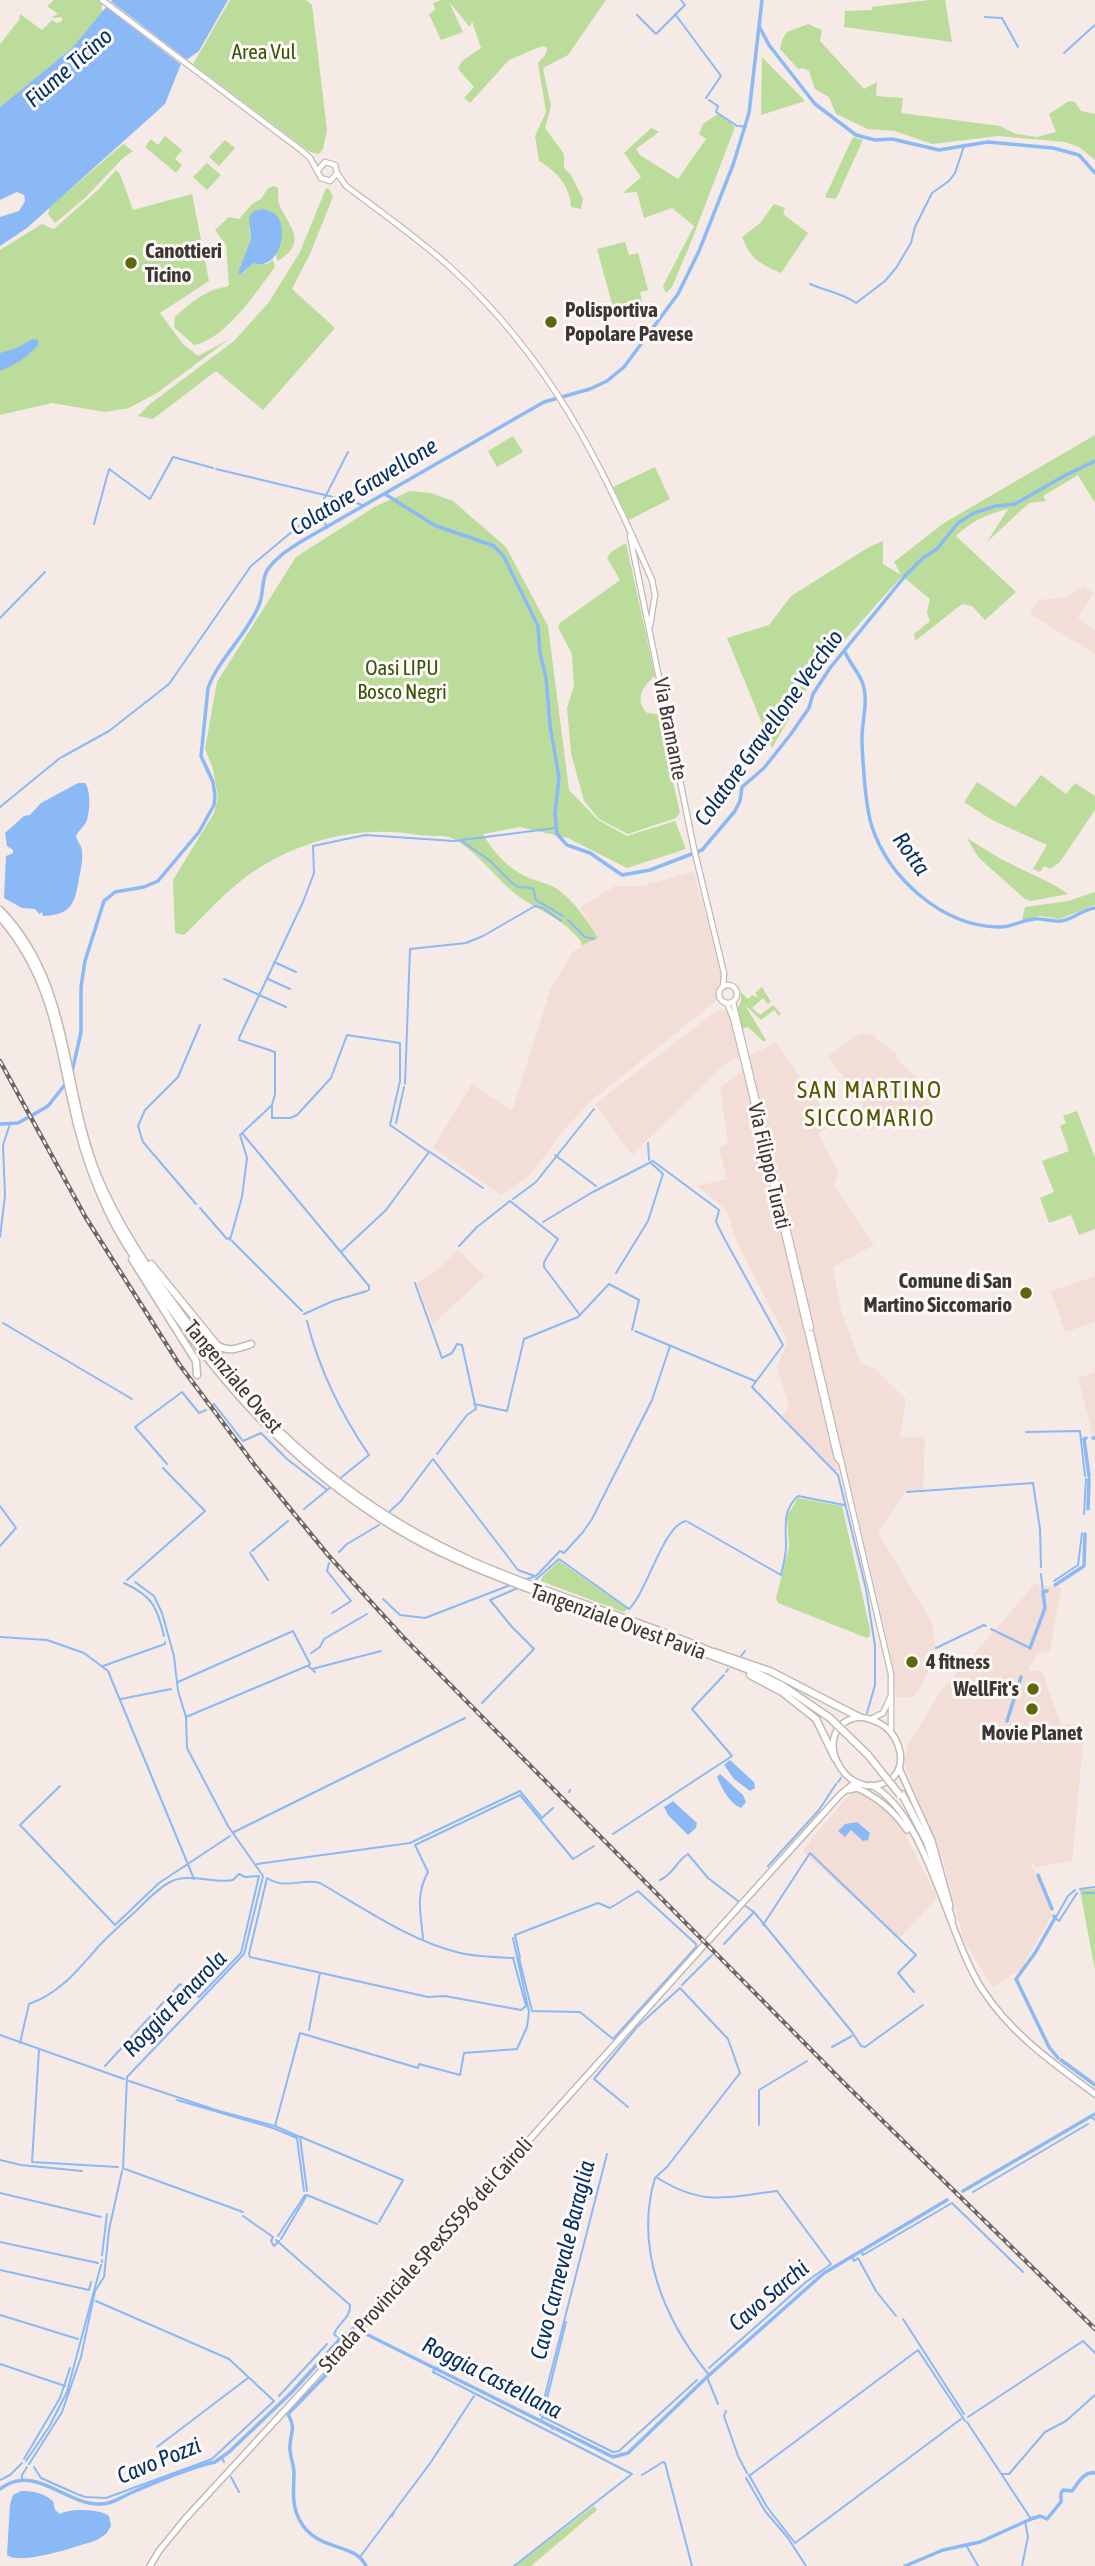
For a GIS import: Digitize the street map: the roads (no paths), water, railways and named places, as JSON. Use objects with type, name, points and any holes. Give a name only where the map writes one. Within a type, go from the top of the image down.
[{"type":"highway","name":"Tangenziale Ovest","points":[[0,910],[27,942],[44,974],[85,1155],[116,1220],[222,1374],[268,1422],[335,1483]]},
{"type":"highway","name":"Tangenziale Ovest","points":[[0,916],[24,947],[40,975],[65,1063]]},
{"type":"highway","points":[[116,1220],[216,1345],[219,1356],[212,1365],[196,1361]]},
{"type":"highway","points":[[116,1220],[135,1263],[196,1361],[197,1375]]},
{"type":"highway","points":[[216,1345],[227,1350],[251,1344]]},
{"type":"highway","name":"Tangenziale Ovest Pavia","points":[[335,1483],[412,1537],[452,1558],[704,1651],[783,1686],[831,1717],[901,1794],[935,1867],[951,1921]]},
{"type":"highway","points":[[704,1651],[770,1671],[859,1717]]},
{"type":"highway","points":[[704,1651],[801,1704],[816,1718],[835,1758]]},
{"type":"main road","points":[[102,0],[310,158],[332,163],[346,186]]},
{"type":"main road","points":[[310,158],[321,178],[346,186]]},
{"type":"main road","points":[[318,170],[323,163]]},
{"type":"main road","points":[[332,180],[337,173]]},
{"type":"main road","name":"Via Bramante","points":[[346,186],[433,252],[468,284],[528,352],[559,395],[591,449],[652,580],[655,595],[650,625]]},
{"type":"main road","name":"Via Bramante","points":[[629,529],[694,849],[724,972]]},
{"type":"main road","points":[[724,972],[737,994],[733,1002],[727,1003],[720,998],[724,972]]},
{"type":"main road","points":[[723,987],[731,986]]},
{"type":"main road","name":"Via Filippo Turati","points":[[733,1002],[837,1458],[841,1462],[891,1674],[891,1731]]},
{"type":"main road","name":"Via Filippo Turati","points":[[727,1003],[733,1018],[809,1331]]},
{"type":"main road","points":[[870,1719],[883,1713],[892,1690]]},
{"type":"main road","points":[[839,1795],[844,1786],[843,1772],[835,1758],[833,1741],[837,1730],[847,1721],[859,1717],[870,1719],[891,1731],[900,1749],[899,1768],[932,1841],[946,1886],[951,1921]]},
{"type":"main road","points":[[843,1772],[861,1784],[871,1785],[890,1780],[899,1768]]},
{"type":"main road","name":"Strada Provinciale SPexSS596 dei Cairoli","points":[[150,2566],[185,2519],[361,2328],[820,1815],[852,1785],[861,1784]]},
{"type":"main road","points":[[871,1785],[900,1811],[924,1855],[971,1970],[1005,2019],[1026,2042],[1095,2094]]},
{"type":"main road","points":[[820,1815],[851,1789],[857,1788],[894,1812],[924,1855]]},
{"type":"water","name":"Fiume Ticino","points":[[112,0],[228,0],[199,51],[181,64],[165,104],[27,228],[0,246],[0,217],[19,211],[25,201],[24,195],[17,192],[0,200],[0,107],[72,48]]},
{"type":"water","points":[[264,209],[275,214],[280,220],[282,238],[279,247],[270,261],[254,263],[241,274],[238,273],[251,239],[249,218],[253,211]]},
{"type":"water","points":[[33,339],[38,340],[34,350],[0,371],[0,353]]},
{"type":"water","points":[[78,783],[85,783],[89,811],[85,824],[76,836],[82,849],[82,857],[76,894],[66,910],[43,916],[42,912],[39,914],[35,909],[22,908],[4,898],[6,856],[13,853],[7,846],[5,833],[24,816],[30,815],[41,803]]},
{"type":"water","points":[[730,1760],[754,1782],[755,1788],[750,1791],[734,1779],[724,1765]]},
{"type":"water","points":[[720,1774],[743,1795],[746,1802],[741,1808],[733,1803],[724,1791],[717,1777]]},
{"type":"water","points":[[673,1801],[697,1823],[696,1828],[688,1835],[668,1815],[664,1807]]},
{"type":"water","points":[[857,1822],[870,1833],[868,1840],[863,1841],[851,1830],[845,1837],[838,1831],[845,1824]]},
{"type":"water","points":[[21,2491],[46,2496],[53,2501],[55,2510],[60,2514],[78,2510],[104,2514],[109,2516],[111,2526],[106,2534],[88,2543],[36,2557],[14,2558],[7,2555],[10,2504],[13,2495]]},
{"type":"waterway","points":[[637,15],[656,34],[685,5],[681,0]]},
{"type":"waterway","name":"Colatore Gravellone","points":[[72,1072],[81,1032],[81,987],[85,961],[104,901],[115,892],[144,887],[158,881],[199,832],[214,805],[213,782],[201,756],[208,688],[254,616],[261,601],[264,577],[268,569],[302,541],[544,402],[590,389],[607,381],[624,367],[678,294],[699,251],[733,165],[749,113],[762,0]]},
{"type":"waterway","points":[[675,14],[721,76],[706,98]]},
{"type":"waterway","points":[[985,17],[1002,18],[1018,47]]},
{"type":"waterway","points":[[1064,53],[1095,25]]},
{"type":"waterway","name":"Colatore Gravellone Vecchio","points":[[760,28],[769,45],[815,104],[856,135],[875,140],[892,139],[939,150],[988,142],[1053,148],[1079,155],[1095,173]]},
{"type":"waterway","points":[[709,100],[718,106],[716,112],[737,126]]},
{"type":"waterway","name":"Colatore Gravellone","points":[[739,126],[746,127]]},
{"type":"waterway","points":[[810,284],[840,294],[856,303],[885,281],[911,243],[915,227],[932,193],[955,173],[964,146]]},
{"type":"waterway","points":[[62,757],[109,731],[169,684],[251,566],[319,509],[348,452]]},
{"type":"waterway","points":[[94,524],[109,469],[150,499],[173,457],[213,468]]},
{"type":"waterway","name":"Colatore Gravellone Vecchio","points":[[385,494],[434,525],[494,546],[504,557],[538,626],[559,778],[555,814],[557,834],[567,845],[590,853],[622,875],[650,870],[702,850],[735,811],[742,787],[764,768],[791,734],[809,708],[813,694],[830,668],[905,576],[923,558],[937,549],[958,523],[974,513],[996,506],[1015,504],[1095,461]]},
{"type":"waterway","points":[[216,469],[354,502]]},
{"type":"waterway","name":"Colatore Gravellone","points":[[357,503],[364,506]]},
{"type":"waterway","points":[[319,510],[327,528]]},
{"type":"waterway","points":[[0,618],[45,572]]},
{"type":"waterway","name":"Rotta","points":[[845,652],[862,680],[865,691],[862,742],[872,827],[880,846],[905,881],[920,896],[938,908],[977,925],[1003,927],[1034,919],[1061,921],[1095,908]]},
{"type":"waterway","points":[[0,807],[60,758]]},
{"type":"waterway","points":[[239,1038],[303,902],[314,873],[313,846],[365,835],[454,841],[556,828]]},
{"type":"waterway","points":[[462,841],[489,860],[518,887],[533,888],[536,900],[563,916]]},
{"type":"waterway","points":[[405,1084],[410,949],[466,943],[535,906],[543,908],[561,921]]},
{"type":"waterway","points":[[568,920],[585,937],[594,939]]},
{"type":"waterway","points":[[274,962],[296,972]]},
{"type":"waterway","points":[[224,979],[286,1007]]},
{"type":"waterway","points":[[268,979],[290,989]]},
{"type":"waterway","points":[[196,1204],[143,1142],[138,1126],[145,1110],[178,1077],[200,1025]]},
{"type":"waterway","points":[[272,1105],[272,1118],[290,1118],[297,1115],[331,1078],[347,1035],[400,1043],[400,1081],[390,1125],[429,1152],[386,1210],[341,1252]]},
{"type":"waterway","points":[[230,1240],[242,1197],[247,1158],[240,1135],[272,1105],[275,1094],[275,1052],[239,1040]]},
{"type":"waterway","name":"Colatore Gravellone","points":[[31,1116],[48,1106],[67,1082]]},
{"type":"waterway","points":[[396,1123],[404,1087]]},
{"type":"waterway","points":[[513,1199],[536,1182],[594,1109]]},
{"type":"waterway","name":"Colatore Gravellone","points":[[0,1124],[18,1123],[27,1118]]},
{"type":"waterway","points":[[0,1237],[5,1196],[3,1145],[10,1124]]},
{"type":"waterway","points":[[242,1133],[369,1286],[369,1290]]},
{"type":"waterway","points":[[648,1143],[649,1160]]},
{"type":"waterway","points":[[430,1152],[483,1188]]},
{"type":"waterway","points":[[555,1155],[596,1186]]},
{"type":"waterway","points":[[543,1222],[653,1161],[719,1210],[716,1222],[783,1345],[752,1387],[838,1475],[866,1589],[875,1646],[875,1685],[867,1713]]},
{"type":"waterway","points":[[616,1273],[648,1221],[663,1174],[651,1163]]},
{"type":"waterway","points":[[459,1246],[477,1227],[510,1201],[558,1239],[544,1262],[544,1267],[580,1315]]},
{"type":"waterway","points":[[200,1208],[227,1239],[229,1238]]},
{"type":"waterway","points":[[232,1241],[302,1311]]},
{"type":"waterway","points":[[415,1283],[442,1358],[452,1353],[457,1344],[462,1345],[476,1409],[467,1415],[437,1454]]},
{"type":"waterway","points":[[474,1404],[507,1411],[524,1339],[578,1317],[609,1284],[639,1300],[632,1330]]},
{"type":"waterway","points":[[304,1314],[333,1301],[367,1291]]},
{"type":"waterway","points":[[307,1321],[332,1391],[369,1455],[338,1480]]},
{"type":"waterway","points":[[3,1323],[132,1399]]},
{"type":"waterway","points":[[635,1331],[755,1381]]},
{"type":"waterway","points":[[524,1580],[536,1576],[560,1551],[564,1553],[592,1519],[652,1400],[670,1346]]},
{"type":"waterway","name":"Roggia Fenarola","points":[[167,1464],[135,1427],[182,1392],[199,1413],[206,1410]]},
{"type":"waterway","name":"Roggia Fenarola","points":[[211,1406],[214,1404],[243,1441],[261,1433],[287,1459],[326,1489]]},
{"type":"waterway","points":[[1026,1432],[1080,1431],[1085,1476]]},
{"type":"waterway","points":[[1086,1438],[1089,1476]]},
{"type":"waterway","points":[[433,1459],[518,1570],[535,1576]]},
{"type":"waterway","points":[[388,1513],[401,1501],[432,1460]]},
{"type":"waterway","name":"Roggia Fenarola","points":[[127,1580],[205,1511],[163,1468]]},
{"type":"waterway","points":[[1084,1514],[1086,1479]]},
{"type":"waterway","points":[[1088,1509],[1089,1479]]},
{"type":"waterway","points":[[907,1492],[1033,1483],[1040,1529],[1041,1567]]},
{"type":"waterway","points":[[304,1509],[332,1486]]},
{"type":"waterway","points":[[688,1522],[781,1575],[786,1550],[786,1520],[789,1507],[798,1496],[844,1505]]},
{"type":"waterway","points":[[0,1506],[16,1528],[0,1546]]},
{"type":"waterway","points":[[252,1551],[288,1521]]},
{"type":"waterway","points":[[532,1583],[559,1559],[629,1609],[670,1534],[686,1521]]},
{"type":"waterway","points":[[339,1552],[347,1544],[379,1525]]},
{"type":"waterway","points":[[1054,1581],[1078,1565],[1082,1533]]},
{"type":"waterway","points":[[1055,1585],[1084,1566],[1085,1534]]},
{"type":"waterway","points":[[250,1553],[268,1580]]},
{"type":"waterway","points":[[329,1563],[327,1571],[351,1601],[332,1613]]},
{"type":"waterway","points":[[1041,1574],[1043,1592]]},
{"type":"waterway","name":"Roggia Fenarola","points":[[123,2169],[127,2077],[244,1954],[263,1876],[228,1826],[187,1748],[186,1717],[162,1613],[154,1596],[135,1582]]},
{"type":"waterway","points":[[124,1583],[152,1603],[164,1636]]},
{"type":"waterway","points":[[383,1599],[400,1615],[425,1618],[513,1584]]},
{"type":"waterway","points":[[482,1703],[534,1649],[490,1600],[520,1587]]},
{"type":"waterway","points":[[1030,1648],[1045,1608],[1043,1592],[1047,1591]]},
{"type":"waterway","points":[[311,1653],[320,1647],[324,1639],[367,1614]]},
{"type":"waterway","points":[[936,1648],[986,1626]]},
{"type":"waterway","points":[[991,1629],[1030,1648]]},
{"type":"waterway","points":[[178,1682],[293,1631],[310,1664],[308,1666],[315,1672]]},
{"type":"waterway","points":[[0,1637],[47,1640],[84,1653],[108,1671],[194,1879]]},
{"type":"waterway","points":[[103,1666],[165,1642]]},
{"type":"waterway","points":[[312,1669],[381,1651]]},
{"type":"waterway","points":[[741,1656],[745,1651]]},
{"type":"waterway","points":[[186,1717],[307,1666]]},
{"type":"waterway","points":[[613,1834],[732,1756],[692,1709],[724,1675]]},
{"type":"waterway","points":[[1007,1721],[1021,1677]]},
{"type":"waterway","points":[[121,1699],[171,1689]]},
{"type":"waterway","points":[[234,1832],[465,1718]]},
{"type":"waterway","points":[[838,1782],[841,1778]]},
{"type":"waterway","points":[[768,1866],[819,1810],[836,1784]]},
{"type":"waterway","points":[[60,1786],[20,1825],[115,1925],[159,1883],[230,1836]]},
{"type":"waterway","name":"Roggia Fenarola","points":[[257,1864],[410,1843],[520,1791],[542,1818],[553,1808]]},
{"type":"waterway","name":"Roggia Fenarola","points":[[423,1939],[420,1897],[428,1872],[415,1845],[520,1795],[573,1859],[594,1846]]},
{"type":"waterway","points":[[763,1925],[810,1853],[916,1955],[898,1973],[914,1992]]},
{"type":"waterway","points":[[660,1880],[688,1854],[708,1878],[738,1901]]},
{"type":"waterway","points":[[20,2043],[29,2004],[50,1994],[67,1980],[107,1937],[161,1888],[177,1879],[185,1878],[226,1881],[233,1880],[239,1874],[245,1877],[259,1876],[241,1953],[199,1997],[180,1984],[105,2066]]},
{"type":"waterway","points":[[1038,1875],[1052,1909]]},
{"type":"waterway","points":[[513,1958],[526,2006],[521,2010],[445,1996],[428,1997],[250,1957],[249,1954],[267,1878],[287,1884],[320,1883],[388,1923],[441,1948],[473,1955],[514,1958]]},
{"type":"waterway","points":[[1080,1889],[1095,1887]]},
{"type":"waterway","points":[[1056,1917],[1068,1896],[1075,1890]]},
{"type":"waterway","points":[[519,1958],[532,2011],[580,2012],[613,2039],[696,1944],[638,1891],[610,1908],[598,1903],[515,1935],[520,1958]]},
{"type":"waterway","points":[[1055,1918],[1059,1921],[1077,1893]]},
{"type":"waterway","points":[[1083,1893],[1095,1893]]},
{"type":"waterway","points":[[744,1905],[754,1912],[861,2046],[865,2047],[923,2005]]},
{"type":"waterway","points":[[724,1944],[754,1912]]},
{"type":"waterway","name":"Roggia Castellana","points":[[1054,1916],[1035,1953],[1016,1979],[1049,2047],[1058,2058]]},
{"type":"waterway","points":[[307,2191],[300,2137],[275,2126],[300,2033],[418,2068],[419,2064],[460,2075],[464,2053],[517,2049],[527,2027],[529,2012],[513,1938]]},
{"type":"waterway","points":[[682,1985],[712,1955]]},
{"type":"waterway","points":[[309,2030],[320,1973]]},
{"type":"waterway","points":[[628,2107],[594,2079],[637,2027],[680,1988]]},
{"type":"waterway","points":[[657,2176],[667,2167],[740,2073],[728,2039],[680,1988]]},
{"type":"waterway","points":[[0,2035],[124,2079]]},
{"type":"waterway","points":[[832,2047],[852,2036]]},
{"type":"waterway","points":[[39,2050],[32,2162],[118,2167]]},
{"type":"waterway","name":"Roggia Castellana","points":[[1061,2060],[1095,2085]]},
{"type":"waterway","points":[[759,2125],[759,2090],[807,2061]]},
{"type":"waterway","points":[[129,2081],[219,2111],[275,2126]]},
{"type":"waterway","points":[[177,2100],[273,2128],[297,2138],[304,2191]]},
{"type":"waterway","name":"Roggia Castellana","points":[[963,2191],[1095,2114]]},
{"type":"waterway","name":"Roggia Castellana","points":[[1091,2117],[1095,2120]]},
{"type":"waterway","points":[[973,2192],[1088,2124]]},
{"type":"waterway","points":[[301,2137],[403,2180],[379,2222]]},
{"type":"waterway","name":"Cavo Carnevale Baraglia","points":[[540,2415],[607,2154]]},
{"type":"waterway","points":[[0,2160],[21,2165],[82,2171]]},
{"type":"waterway","points":[[125,2169],[243,2212]]},
{"type":"waterway","name":"Cavo Pozzi","points":[[29,2464],[62,2412],[81,2357],[95,2291],[104,2277],[109,2230],[122,2171]]},
{"type":"waterway","name":"Cavo Sarchi","points":[[656,2177],[688,2193],[715,2198],[777,2191],[831,2264],[806,2282],[709,2368]]},
{"type":"waterway","name":"Cavo Sarchi","points":[[655,2178],[649,2204],[648,2231],[657,2282],[679,2331],[709,2375]]},
{"type":"waterway","points":[[0,2193],[101,2217]]},
{"type":"waterway","points":[[278,2236],[305,2195]]},
{"type":"waterway","points":[[281,2239],[307,2195],[377,2224]]},
{"type":"waterway","name":"Roggia Castellana","points":[[0,2489],[13,2482],[26,2480],[38,2482],[88,2503],[106,2504],[173,2475],[215,2462],[292,2392],[340,2339],[354,2328],[613,2457],[628,2453],[707,2377],[824,2273],[947,2200]]},
{"type":"waterway","points":[[861,2251],[863,2255],[952,2203],[1023,2272]]},
{"type":"waterway","name":"Roggia Fenarola","points":[[102,2255],[107,2214]]},
{"type":"waterway","points":[[243,2216],[273,2237],[271,2241],[274,2246],[279,2241]]},
{"type":"waterway","points":[[276,2240],[350,2305],[350,2310],[334,2334],[336,2336]]},
{"type":"waterway","points":[[0,2242],[98,2263]]},
{"type":"waterway","points":[[852,2257],[854,2261],[858,2258],[876,2291],[896,2316]]},
{"type":"waterway","name":"Cavo Pozzi","points":[[26,2461],[49,2427],[67,2392],[101,2265]]},
{"type":"waterway","points":[[0,2270],[89,2290],[91,2282]]},
{"type":"waterway","name":"Cavo Pozzi","points":[[34,2467],[41,2478],[77,2494],[106,2498],[212,2459],[274,2401],[229,2359],[96,2301]]},
{"type":"waterway","points":[[0,2315],[78,2339]]},
{"type":"waterway","points":[[903,2319],[964,2414]]},
{"type":"waterway","name":"Cavo Carnevale Baraglia","points":[[541,2422],[566,2322]]},
{"type":"waterway","points":[[968,2417],[1083,2341],[1095,2353]]},
{"type":"waterway","points":[[279,2396],[327,2344]]},
{"type":"waterway","points":[[749,2476],[918,2350],[965,2421]]},
{"type":"waterway","name":"Cavo Carnevale Baraglia","points":[[438,2365],[442,2361]]},
{"type":"waterway","points":[[0,2364],[65,2386]]},
{"type":"waterway","name":"Cavo Carnevale Baraglia","points":[[435,2367],[433,2372],[632,2474],[514,2566]]},
{"type":"waterway","name":"Cavo Pozzi","points":[[24,2459],[60,2398],[70,2368]]},
{"type":"waterway","points":[[324,2373],[326,2375],[288,2414],[292,2427],[290,2448],[295,2507],[306,2530],[325,2542],[353,2553],[366,2566]]},
{"type":"waterway","points":[[707,2377],[718,2404]]},
{"type":"waterway","points":[[157,2447],[248,2378]]},
{"type":"waterway","points":[[543,2417],[613,2452],[619,2451],[697,2380]]},
{"type":"waterway","points":[[1002,2474],[1009,2474],[1045,2432],[1066,2421],[1095,2395]]},
{"type":"waterway","points":[[360,2557],[431,2462],[474,2396]]},
{"type":"waterway","points":[[726,2411],[724,2416],[747,2473]]},
{"type":"waterway","points":[[749,2475],[767,2507],[795,2543],[961,2419]]},
{"type":"waterway","points":[[967,2422],[1031,2519]]},
{"type":"waterway","name":"Roggia Castellana","points":[[222,2458],[224,2462]]},
{"type":"waterway","points":[[0,2480],[10,2475],[22,2463]]},
{"type":"waterway","points":[[642,2475],[665,2463],[692,2566]]},
{"type":"waterway","name":"Roggia Fenarola","points":[[22,2480],[27,2467]]},
{"type":"waterway","points":[[905,2566],[943,2550],[980,2542],[1040,2516],[1047,2519],[1061,2502],[1063,2490],[1072,2491],[1084,2476],[1095,2473]]},
{"type":"waterway","points":[[231,2477],[239,2492]]},
{"type":"waterway","points":[[746,2478],[765,2511],[788,2538],[806,2566]]},
{"type":"waterway","points":[[392,2516],[395,2510]]},
{"type":"waterway","points":[[1022,2566],[1028,2537],[1025,2521]]},
{"type":"waterway","points":[[966,2545],[978,2566]]},
{"type":"railway","points":[[0,1061],[86,1218],[179,1364],[256,1467],[328,1555],[403,1637],[845,2084],[1095,2329]]},
{"type":"place","name":"Canottieri Ticino","points":[[131,263]]},
{"type":"place","name":"Polisportiva Popolare Pavese","points":[[551,322]]},
{"type":"place","name":"Comune di San Martino Siccomario","points":[[1026,1293]]},
{"type":"place","name":"4 fitness","points":[[912,1662]]},
{"type":"place","name":"WellFit's","points":[[1033,1689]]},
{"type":"place","name":"Movie Planet","points":[[1032,1709]]},
{"type":"district","name":"SAN MARTINO SICCOMARIO","points":[[870,1104]]},
{"type":"park label","name":"Area Vul","points":[[264,52]]},
{"type":"park label","name":"Oasi LIPU Bosco Negri","points":[[402,680]]}]
